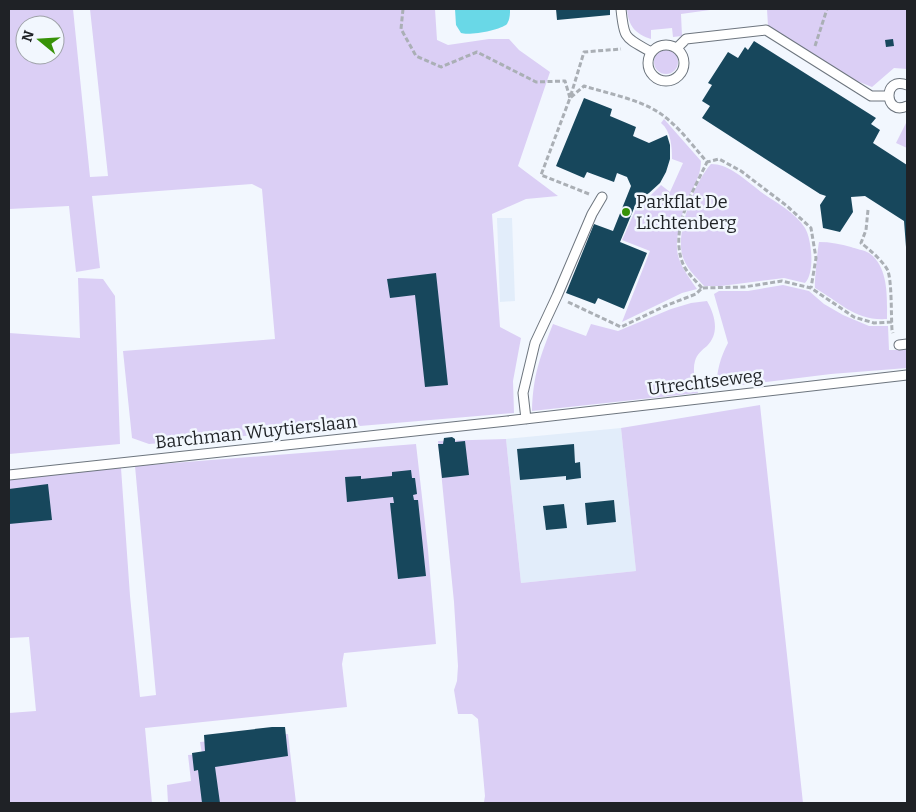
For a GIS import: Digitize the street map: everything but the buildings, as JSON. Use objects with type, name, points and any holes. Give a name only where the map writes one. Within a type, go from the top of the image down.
[{"type":"lane","points":[[621,9],[623,32],[632,41],[651,52]]},
{"type":"lane","points":[[677,48],[686,39],[766,30],[871,96],[888,96]]},
{"type":"lane","points":[[663,45],[677,48],[682,54],[684,61],[684,68],[681,74],[668,82],[655,78],[647,66],[651,52],[656,47],[663,45]]},
{"type":"lane","points":[[907,85],[903,83],[892,86],[888,96],[894,106],[899,108],[907,106]]},
{"type":"lane","points":[[526,419],[523,393],[535,343],[592,214],[602,197]]},
{"type":"lane","name":"Utrechtseweg","points":[[507,421],[907,375]]},
{"type":"lane","name":"Barchman Wuytierslaan","points":[[9,475],[507,421]]},
{"type":"path","points":[[403,9],[401,29],[416,56],[441,67],[478,52],[536,82],[565,81],[570,98]]},
{"type":"path","points":[[812,58],[827,9]]},
{"type":"path","points":[[602,197],[590,195],[541,175],[570,98],[584,52],[623,48],[632,41]]},
{"type":"path","points":[[570,98],[584,86],[640,104],[658,112],[677,129],[707,162]]},
{"type":"path","points":[[707,162],[719,160],[741,171],[787,206],[811,228],[816,258],[810,288]]},
{"type":"path","points":[[702,288],[683,265],[678,238],[686,206],[707,162]]},
{"type":"path","points":[[868,210],[866,230],[861,243],[872,251],[888,271],[892,330],[903,345]]},
{"type":"path","points":[[557,296],[621,327],[665,306],[696,294],[702,288],[744,287],[782,281],[810,288],[854,317],[874,323],[892,322]]},
{"type":"shaded area","points":[[9,9],[73,9],[90,177],[108,176],[90,9],[435,9],[437,40],[448,45],[489,39],[509,39],[519,50],[550,72],[518,166],[558,196],[526,199],[492,214],[500,327],[521,338],[513,381],[514,413],[149,444],[132,438],[123,351],[275,339],[262,189],[252,184],[92,196],[100,268],[76,272],[69,206],[9,209]]},
{"type":"shaded area","points":[[627,9],[717,9],[681,14],[682,36],[673,37],[672,28],[651,30],[651,39],[633,28]]},
{"type":"shaded area","points":[[767,9],[907,9],[907,69],[894,68],[872,87],[857,81],[768,26]]},
{"type":"shaded area","points":[[666,50],[675,53],[678,62],[675,71],[666,74],[657,71],[654,62],[657,53]]},
{"type":"shaded area","points":[[664,119],[701,161],[695,185],[685,206],[677,241],[677,250],[681,264],[697,289],[682,293],[622,322],[650,251],[622,240],[639,202],[647,199],[661,185],[670,192],[683,163],[672,159],[669,135],[661,123]]},
{"type":"shaded area","points":[[907,121],[907,148],[896,143]]},
{"type":"shaded area","points":[[711,164],[723,166],[737,173],[791,213],[805,228],[811,248],[811,264],[805,283],[784,278],[721,286],[704,286],[691,271],[685,263],[682,254],[681,244],[684,220],[693,194]]},
{"type":"shaded area","points":[[497,218],[512,218],[515,301],[500,302]]},
{"type":"shaded area","points":[[819,242],[839,244],[862,250],[876,259],[886,283],[887,319],[876,319],[857,314],[815,288]]},
{"type":"shaded area","points":[[78,278],[103,279],[115,296],[120,444],[9,454],[9,333],[80,338]]},
{"type":"shaded area","points":[[783,285],[809,291],[824,304],[843,315],[869,326],[888,326],[889,350],[907,350],[907,368],[831,374],[716,388],[719,365],[728,343],[714,294],[719,291],[748,291]]},
{"type":"shaded area","points":[[707,301],[714,318],[715,330],[711,341],[698,354],[695,361],[694,373],[698,393],[532,411],[538,366],[553,324],[586,336],[591,324],[618,331],[671,309],[691,303]]},
{"type":"shaded area","points":[[760,405],[803,803],[478,803],[484,802],[485,796],[478,719],[472,714],[458,714],[454,690],[458,666],[454,602],[438,441],[506,439],[521,583],[636,571],[621,428]]},
{"type":"shaded area","points":[[621,428],[636,571],[521,583],[506,439]]},
{"type":"shaded area","points":[[416,444],[436,644],[344,653],[342,664],[347,707],[145,728],[152,803],[9,803],[9,713],[36,711],[29,637],[9,638],[9,477],[121,468],[130,596],[140,697],[156,695],[135,466]]},
{"type":"shaded area","points":[[288,734],[296,803],[168,803],[167,785],[191,781],[188,755],[202,754],[200,742]]},
{"type":"water","points":[[455,9],[510,9],[510,16],[507,24],[504,26],[492,30],[465,34],[461,33],[456,25]]},
{"type":"place","name":"Parkflat De Lichtenberg","points":[[626,212]]}]
